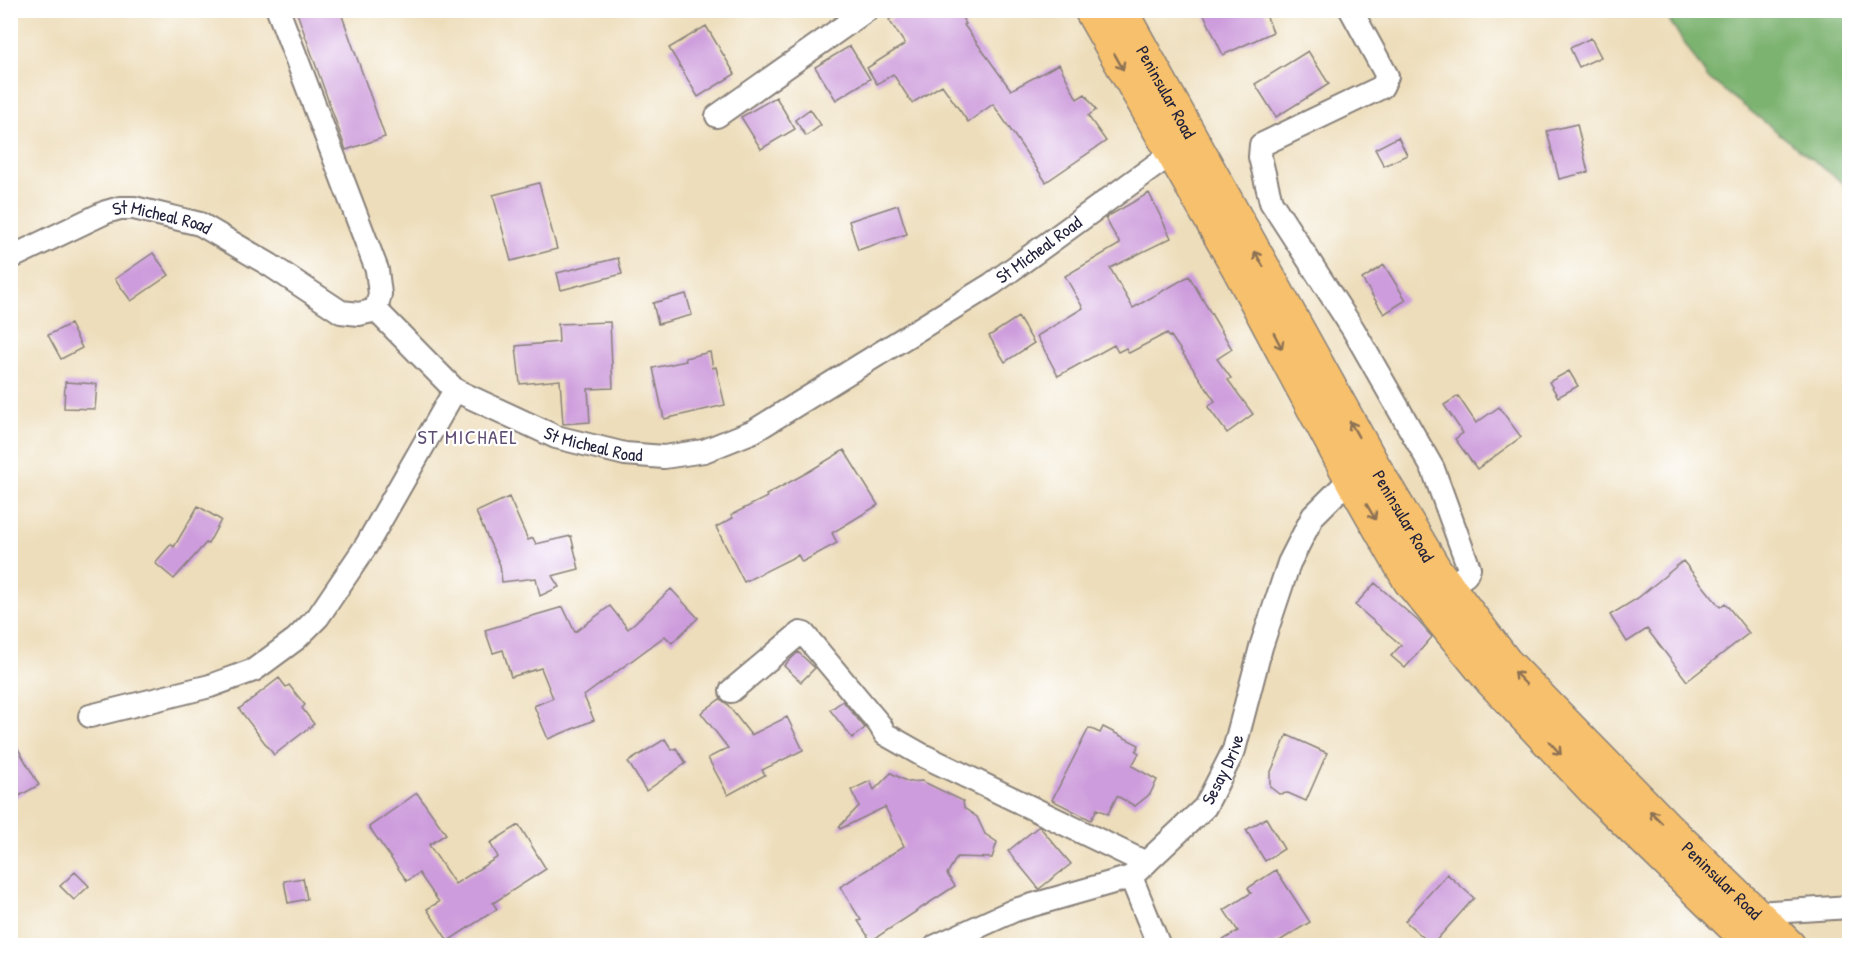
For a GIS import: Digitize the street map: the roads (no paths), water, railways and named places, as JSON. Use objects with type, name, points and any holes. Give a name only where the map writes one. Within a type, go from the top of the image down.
[{"type":"main road","name":"Peninsular Road","points":[[1091,10],[1171,154],[1363,472],[1435,570],[1505,662],[1617,778],[1789,945]]},
{"type":"main road","name":"Peninsular Road","points":[[1120,10],[1363,472],[1410,581],[1451,628],[1492,681],[1597,793],[1754,945]]},
{"type":"street","points":[[278,10],[377,270],[380,294],[376,310]]},
{"type":"street","points":[[717,116],[867,10]]},
{"type":"street","points":[[1351,10],[1386,76],[1382,87],[1261,146],[1260,157],[1271,202],[1353,329],[1433,469],[1468,568],[1466,575],[1448,587]]},
{"type":"street","name":"St Micheal Road","points":[[10,258],[106,212],[120,208],[134,208],[200,224],[270,265],[341,312],[359,314],[376,310],[454,390],[556,437],[625,454],[664,457],[704,451],[754,431],[992,284],[1171,154]]},
{"type":"street","points":[[90,716],[210,686],[254,670],[296,639],[318,617],[366,546],[454,390]]},
{"type":"street","name":"Sesay Drive","points":[[936,945],[1015,910],[1138,870],[1205,807],[1234,750],[1261,647],[1289,563],[1313,516],[1363,472]]},
{"type":"street","points":[[731,691],[800,633],[804,634],[851,689],[885,734],[1138,870],[1159,945]]},
{"type":"street","points":[[1756,913],[1850,907]]},
{"type":"district","name":"ST MICHAEL","points":[[468,437]]}]
